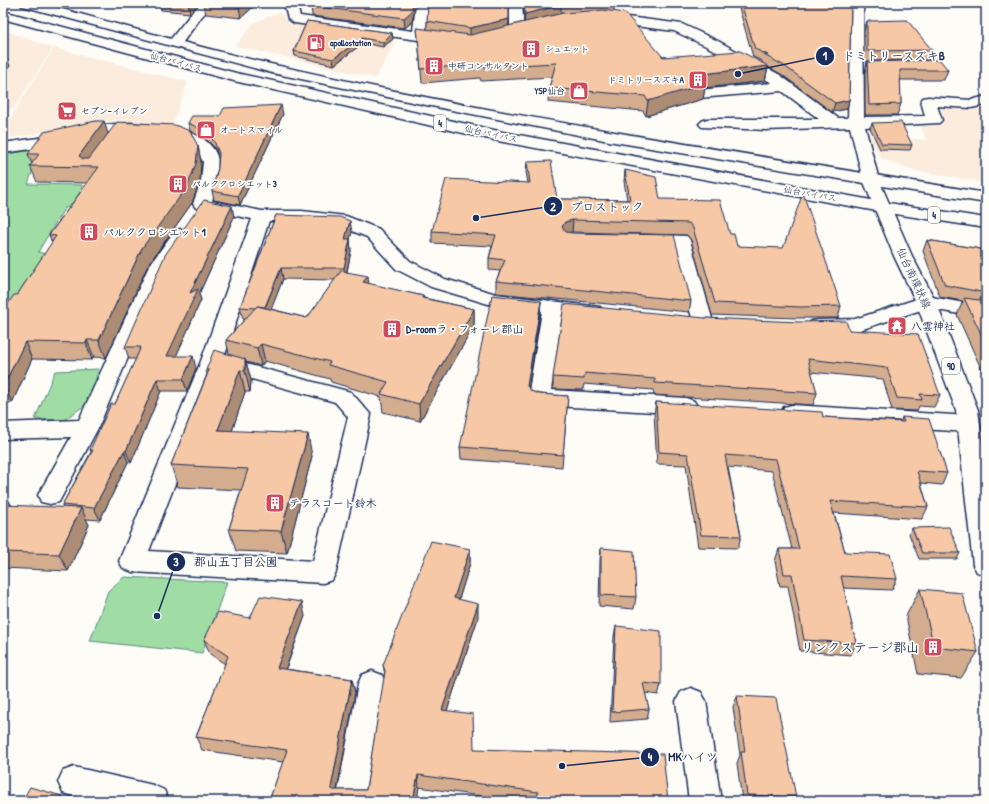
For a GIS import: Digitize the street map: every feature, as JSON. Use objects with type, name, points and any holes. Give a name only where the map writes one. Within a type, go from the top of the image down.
[{"type":"main road","name":"仙台バイパス","points":[[26,3],[272,69],[431,102],[614,137],[986,198]]},
{"type":"main road","points":[[175,43],[198,13],[209,3]]},
{"type":"main road","points":[[290,3],[294,19],[455,42]]},
{"type":"main road","points":[[419,36],[422,3]]},
{"type":"main road","points":[[516,3],[517,33]]},
{"type":"main road","name":"仙台南環状線","points":[[857,3],[856,121],[871,180],[926,302],[968,410],[986,565]]},
{"type":"main road","name":"仙台バイパス","points":[[3,15],[234,77],[503,137],[882,207],[986,223]]},
{"type":"main road","points":[[588,19],[602,18],[677,27],[751,64],[785,86],[833,122]]},
{"type":"main road","points":[[483,41],[532,29]]},
{"type":"main road","points":[[856,67],[872,67]]},
{"type":"main road","points":[[699,94],[785,86]]},
{"type":"main road","points":[[706,124],[766,125],[856,121],[934,120],[928,100],[971,104],[986,100]]},
{"type":"main road","points":[[3,148],[108,129],[130,128],[183,135],[201,143],[212,162],[209,182],[202,204],[158,266],[87,428],[50,495]]},
{"type":"main road","points":[[202,204],[262,216],[302,216],[340,220],[374,233],[403,265],[438,283],[495,300],[610,313]]},
{"type":"main road","points":[[212,362],[343,397],[360,416],[323,572],[132,561],[212,362],[262,216]]},
{"type":"main road","points":[[626,239],[681,240],[703,322]]},
{"type":"main road","points":[[797,326],[857,325],[926,302],[986,313]]},
{"type":"main road","points":[[553,307],[539,397],[707,408]]},
{"type":"main road","points":[[770,412],[969,424]]},
{"type":"main road","points":[[3,431],[87,428]]},
{"type":"main road","points":[[352,801],[372,684]]},
{"type":"main road","points":[[691,701],[705,801]]},
{"type":"main road","points":[[74,782],[153,801]]},
{"type":"shaded area","name":"apollostation","points":[[280,12],[289,23],[396,41],[376,78],[235,46],[255,22]]},
{"type":"shaded area","points":[[9,32],[53,48],[13,109],[3,109],[3,39]]},
{"type":"shaded area","points":[[54,48],[188,82],[171,128],[119,120],[3,139],[3,130]]},
{"type":"shaded area","points":[[944,106],[977,109],[986,108],[986,183],[912,170],[882,159],[868,136],[927,140],[920,125],[935,125],[945,120],[939,109]]},
{"type":"green space","points":[[40,149],[28,184],[82,185],[80,201],[64,209],[38,252],[66,259],[3,309],[3,182],[6,154]]},
{"type":"green space","points":[[99,369],[88,403],[64,420],[35,419],[55,371]]},
{"type":"green space","points":[[124,577],[227,582],[202,653],[90,641],[108,591]]},
{"type":"building","points":[[244,3],[239,7],[203,4]]},
{"type":"building","points":[[312,3],[413,3],[412,11],[404,18],[311,6]]},
{"type":"building","points":[[428,3],[509,3],[509,19],[470,28],[427,21]]},
{"type":"building","points":[[524,3],[589,3],[561,5],[525,14]]},
{"type":"building","points":[[741,3],[851,3],[849,100],[835,103],[783,65],[764,55],[768,55],[755,49]]},
{"type":"building","points":[[603,10],[625,13],[663,57],[740,51],[768,66],[696,75],[693,79],[695,83],[705,84],[648,101],[645,96],[549,88],[556,63],[481,67],[480,64],[421,69],[417,28],[470,35],[563,13]]},
{"type":"building","points":[[907,20],[932,50],[867,51],[867,21]]},
{"type":"building","points":[[307,21],[392,33],[383,42],[362,38],[333,59],[294,51]]},
{"type":"building","points":[[940,60],[948,70],[900,70],[901,104],[869,105],[867,62]]},
{"type":"building","points":[[281,105],[238,196],[212,191],[218,168],[219,153],[214,141],[205,131],[188,123],[192,116],[220,116],[224,108]]},
{"type":"building","points":[[96,121],[104,121],[79,156],[83,159],[89,159],[117,122],[175,125],[190,131],[198,146],[196,164],[187,187],[142,248],[99,340],[87,340],[86,343],[25,342],[3,385],[3,311],[14,295],[17,295],[56,236],[49,235],[99,167],[30,166],[39,154],[28,154],[44,132]]},
{"type":"building","points":[[901,122],[912,145],[882,144],[872,123]]},
{"type":"building","points":[[551,161],[557,199],[630,200],[625,170],[656,177],[660,199],[720,200],[730,234],[734,234],[737,246],[783,248],[803,193],[841,306],[800,307],[715,303],[693,228],[689,223],[573,220],[565,222],[562,227],[566,232],[573,233],[674,235],[691,301],[496,281],[505,260],[489,258],[496,235],[432,231],[446,179],[530,183],[527,162]]},
{"type":"building","points":[[204,200],[232,206],[190,293],[198,289],[167,356],[193,356],[183,379],[157,379],[126,451],[124,451],[94,508],[62,505],[93,450],[90,450],[111,404],[115,404],[141,347],[125,347],[165,255]]},
{"type":"building","points":[[276,215],[340,217],[350,221],[345,239],[350,239],[344,268],[281,268],[265,307],[240,307]]},
{"type":"building","points":[[927,240],[986,250],[986,293],[945,285]]},
{"type":"building","points":[[341,271],[368,276],[363,282],[423,296],[422,298],[474,309],[419,404],[381,394],[388,382],[328,365],[330,362],[261,344],[257,348],[226,340],[257,306],[307,318]]},
{"type":"building","points":[[492,295],[541,301],[527,386],[531,391],[539,394],[568,396],[563,455],[460,447]]},
{"type":"building","points":[[964,298],[986,301],[986,344]]},
{"type":"building","points":[[564,304],[705,318],[800,322],[846,321],[849,330],[918,334],[940,395],[920,394],[922,400],[897,398],[887,368],[808,359],[817,393],[655,383],[655,379],[585,373],[584,379],[553,377]]},
{"type":"building","points":[[214,350],[245,359],[245,371],[240,370],[218,430],[308,434],[281,531],[229,529],[248,469],[171,465],[209,370],[206,370]]},
{"type":"building","points":[[656,402],[822,412],[823,417],[904,422],[902,417],[929,419],[947,473],[917,471],[928,507],[830,501],[845,552],[890,554],[897,579],[841,576],[856,643],[804,640],[792,574],[784,574],[779,549],[799,549],[776,459],[725,455],[741,536],[701,535],[688,454],[659,452]]},
{"type":"building","points":[[3,505],[81,508],[59,554],[3,552]]},
{"type":"building","points":[[949,527],[960,553],[922,553],[912,528]]},
{"type":"building","points":[[431,541],[470,549],[454,598],[478,604],[442,710],[473,714],[474,749],[663,754],[668,801],[538,801],[538,792],[418,775],[413,801],[269,801],[287,750],[196,737],[228,656],[204,640],[218,612],[250,618],[260,596],[302,602],[277,668],[352,679],[331,788],[333,790],[366,790],[385,671],[383,665]]},
{"type":"building","points":[[601,548],[634,551],[636,597],[601,595]]},
{"type":"building","points":[[920,589],[962,593],[978,652],[934,647]]},
{"type":"building","points":[[616,626],[661,631],[661,685],[643,683],[649,709],[612,712]]},
{"type":"building","points":[[737,696],[776,698],[796,797],[747,795],[741,752],[745,752]]},
{"type":"building","points":[[30,787],[62,796],[59,801],[22,801]]},
{"type":"place","name":"apollostation","points":[[316,43]]},
{"type":"place","name":"シュエット","points":[[531,49]]},
{"type":"place","name":"中研コンサルタント","points":[[434,66]]},
{"type":"place","name":"ドミトリースズキB","points":[[738,74]]},
{"type":"place","name":"ドミトリースズキA","points":[[698,80]]},
{"type":"place","name":"YSP仙台","points":[[579,91]]},
{"type":"place","name":"セブン-イレブン","points":[[67,111]]},
{"type":"place","name":"オートスマイル","points":[[206,130]]},
{"type":"place","name":"パルククロシエット3","points":[[178,184]]},
{"type":"place","name":"プロストック","points":[[476,218]]},
{"type":"place","name":"パルククロシエット1","points":[[89,232]]},
{"type":"place","name":"八雲神社","points":[[897,326]]},
{"type":"place","name":"D-roomラ・フォーレ郡山","points":[[392,329]]},
{"type":"place","name":"テラスコート鈴木","points":[[275,503]]},
{"type":"place","name":"郡山五丁目公園","points":[[157,616]]},
{"type":"place","name":"リンクステージ郡山","points":[[933,647]]},
{"type":"place","name":"MKハイツ","points":[[562,766]]}]
